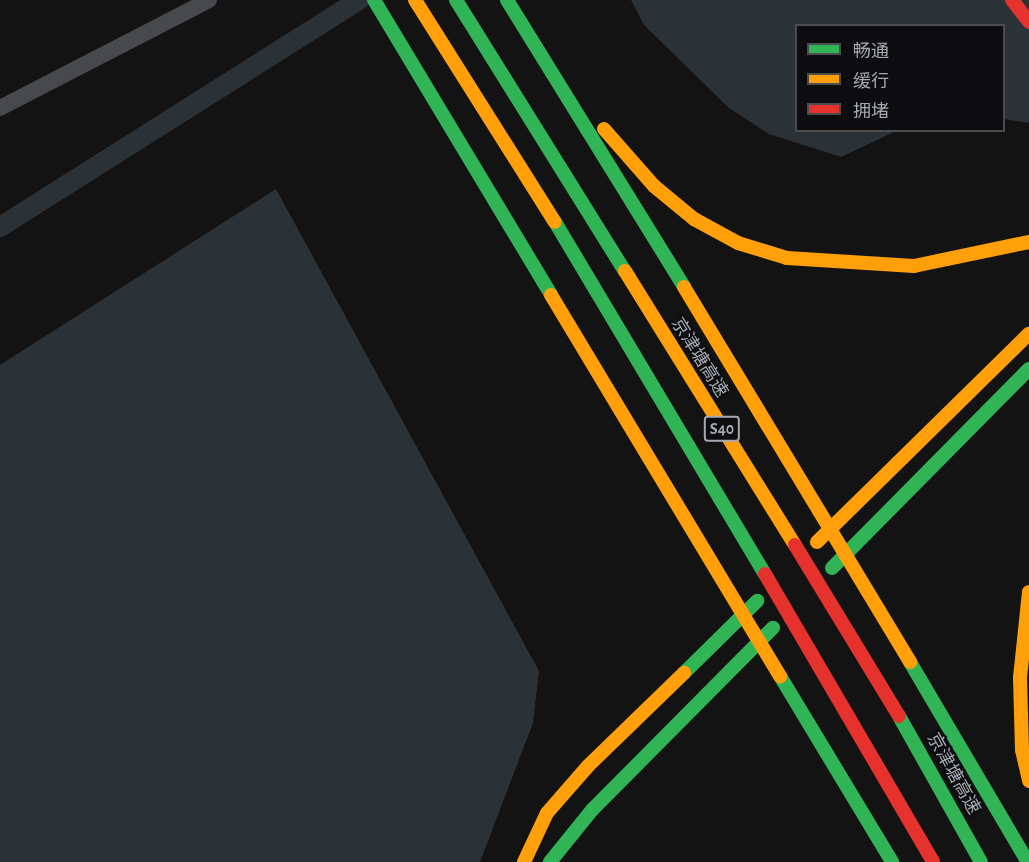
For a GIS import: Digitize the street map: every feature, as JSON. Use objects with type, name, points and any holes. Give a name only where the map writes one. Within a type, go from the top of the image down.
[{"type":"highway","points":[[374,0],[892,862]]},
{"type":"highway","name":"S40","points":[[415,0],[613,314],[933,862]]},
{"type":"highway","name":"京津塘高速","points":[[456,0],[883,686],[981,862]]},
{"type":"highway","points":[[508,0],[609,135],[654,186],[694,219],[738,243],[787,258],[914,266],[1029,242]]},
{"type":"highway","points":[[508,0],[802,478],[1028,862]]},
{"type":"highway","points":[[1012,0],[1029,22]]},
{"type":"highway","points":[[524,862],[547,813],[588,766],[1029,334]]},
{"type":"highway","points":[[550,862],[592,810],[1029,369]]},
{"type":"highway","points":[[1029,592],[1020,678],[1022,750],[1029,781]]},
{"type":"highway","points":[[813,729],[870,852]]},
{"type":"street","points":[[0,108],[209,0]]},
{"type":"shaded area","points":[[631,0],[1029,0],[1029,123],[1005,119],[1005,24],[795,24],[795,132],[894,132],[841,157],[769,134],[729,108],[644,25]]},
{"type":"shaded area","points":[[276,189],[539,671],[533,723],[480,862],[0,862],[0,365]]},
{"type":"waterway","points":[[0,227],[359,0]]},
{"type":"traffic: fast","points":[[374,0],[551,295]]},
{"type":"traffic: fast","points":[[456,0],[625,271]]},
{"type":"traffic: fast","points":[[507,0],[684,287]]},
{"type":"traffic: fast","points":[[555,222],[765,574]]},
{"type":"traffic: fast","points":[[832,568],[1029,369]]},
{"type":"traffic: fast","points":[[684,673],[757,601]]},
{"type":"traffic: fast","points":[[550,862],[592,810],[773,628]]},
{"type":"traffic: fast","points":[[910,662],[1028,862]]},
{"type":"traffic: fast","points":[[780,676],[892,862]]},
{"type":"traffic: fast","points":[[899,716],[981,862]]},
{"type":"traffic: slow","points":[[415,0],[555,222]]},
{"type":"traffic: slow","points":[[604,129],[654,186],[694,219],[738,243],[787,258],[914,266],[1029,242]]},
{"type":"traffic: slow","points":[[625,271],[795,545]]},
{"type":"traffic: slow","points":[[684,287],[910,662]]},
{"type":"traffic: slow","points":[[551,295],[780,676]]},
{"type":"traffic: slow","points":[[817,542],[1029,334]]},
{"type":"traffic: slow","points":[[1029,592],[1020,678],[1022,750],[1029,781]]},
{"type":"traffic: slow","points":[[524,862],[547,813],[588,766],[684,673]]},
{"type":"traffic: jam","points":[[1012,0],[1029,22]]},
{"type":"traffic: jam","points":[[795,545],[899,716]]},
{"type":"traffic: jam","points":[[765,574],[933,862]]}]
